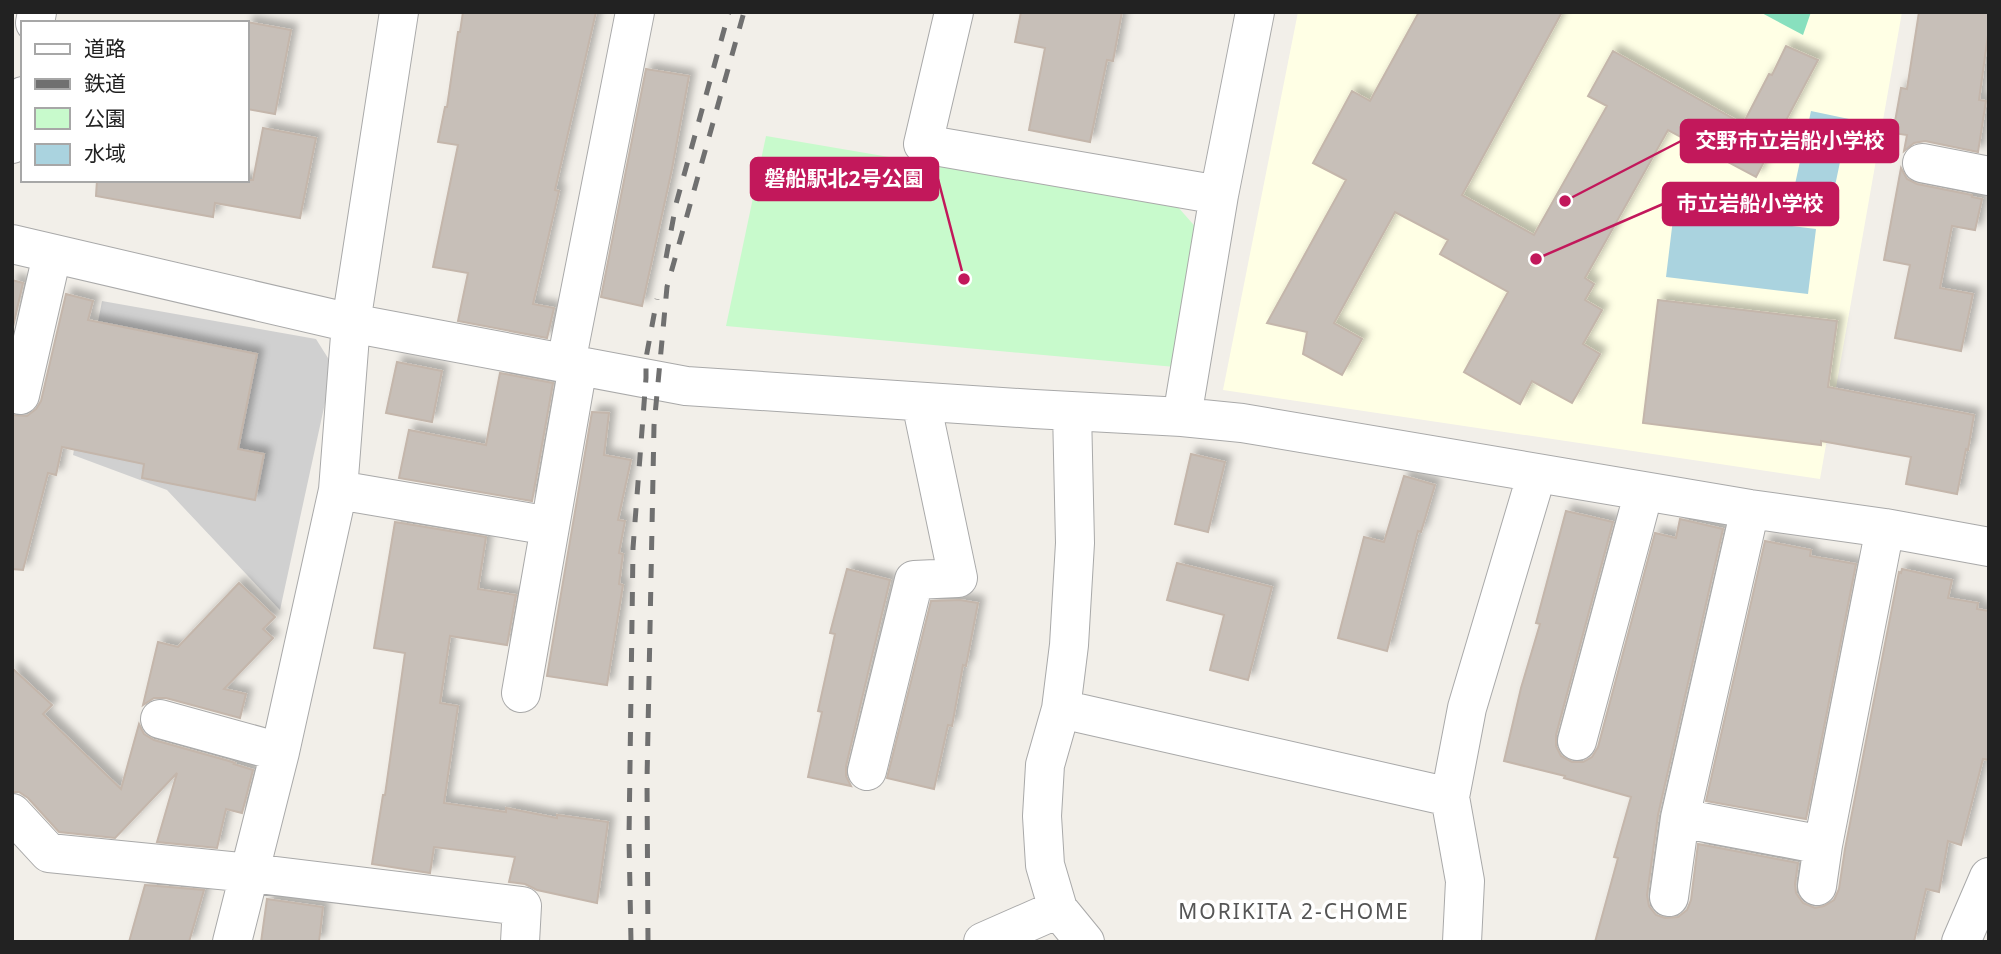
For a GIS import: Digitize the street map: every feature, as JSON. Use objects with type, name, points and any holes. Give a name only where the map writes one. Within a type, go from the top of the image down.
[{"type":"street","points":[[232,942],[279,752],[338,490],[351,323],[399,12]]},
{"type":"street","points":[[521,693],[550,526],[572,365],[635,12]]},
{"type":"street","points":[[954,12],[923,144],[1219,195]]},
{"type":"street","points":[[1182,416],[1219,195],[1255,12]]},
{"type":"street","points":[[12,144],[21,105]]},
{"type":"street","points":[[1922,163],[1989,176]]},
{"type":"street","points":[[12,244],[351,323],[686,386],[1182,416],[1242,423],[1750,509],[1987,539]]},
{"type":"street","points":[[20,394],[52,255]]},
{"type":"street","points":[[867,771],[914,580],[958,578],[921,401]]},
{"type":"street","points":[[1072,411],[1075,543],[1069,645],[1061,709],[1045,765],[1042,816],[1045,865],[1058,909],[1085,942]]},
{"type":"street","points":[[1462,942],[1465,881],[1450,797],[1467,708],[1537,473]]},
{"type":"street","points":[[338,490],[550,526]]},
{"type":"street","points":[[1577,741],[1644,491]]},
{"type":"street","points":[[1669,897],[1680,818],[1750,509]]},
{"type":"street","points":[[1817,886],[1885,528]]},
{"type":"street","points":[[1061,709],[1450,797]]},
{"type":"street","points":[[160,719],[279,752]]},
{"type":"street","points":[[12,813],[49,853],[250,873],[522,906],[520,942]]},
{"type":"street","points":[[1680,818],[1823,845]]},
{"type":"street","points":[[1961,942],[1989,877]]},
{"type":"street","points":[[983,942],[1058,909]]},
{"type":"shaded area","points":[[1298,12],[1902,12],[1820,479],[1223,390]]},
{"type":"shaded area","points":[[102,301],[316,339],[333,366],[280,610],[167,490],[73,455]]},
{"type":"green space","points":[[1760,12],[1811,12],[1803,35]]},
{"type":"green space","points":[[766,136],[1177,206],[1200,232],[1175,367],[726,326]]},
{"type":"water","points":[[1811,111],[1849,119],[1831,205],[1792,198]]},
{"type":"water","points":[[1674,211],[1816,229],[1808,294],[1666,277]]},
{"type":"building","points":[[463,12],[596,12],[555,190],[559,191],[533,304],[554,308],[547,338],[458,321],[468,273],[433,267],[458,145],[438,142],[447,107]]},
{"type":"building","points":[[1021,12],[1122,12],[1113,61],[1107,60],[1090,142],[1029,130],[1045,48],[1015,42]]},
{"type":"building","points":[[1419,12],[1562,12],[1462,195],[1534,235],[1607,106],[1588,96],[1613,51],[1743,124],[1786,46],[1818,60],[1756,177],[1668,130],[1585,278],[1594,284],[1585,300],[1602,310],[1583,344],[1600,354],[1572,403],[1532,381],[1520,404],[1464,372],[1508,292],[1440,254],[1448,240],[1395,212],[1334,323],[1362,339],[1342,375],[1303,354],[1307,332],[1267,323],[1346,180],[1313,163],[1352,91],[1370,101]]},
{"type":"building","points":[[1919,12],[1989,12],[1979,100],[1986,101],[1978,152],[1925,141],[1914,143],[1904,151],[1907,135],[1893,133],[1901,88],[1907,89]]},
{"type":"building","points":[[248,22],[291,30],[275,114],[248,109]]},
{"type":"building","points":[[646,69],[689,76],[642,306],[601,297]]},
{"type":"building","points":[[263,128],[316,138],[300,218],[215,203],[213,217],[96,196],[97,182],[253,180]]},
{"type":"building","points":[[1901,168],[1907,179],[1917,184],[1982,199],[1975,230],[1952,226],[1940,288],[1973,294],[1961,351],[1895,338],[1910,265],[1884,260]]},
{"type":"building","points":[[12,280],[23,283],[12,331]]},
{"type":"building","points":[[66,294],[93,301],[88,320],[257,354],[238,449],[264,454],[255,500],[142,478],[144,464],[62,447],[56,475],[48,473],[23,570],[12,569],[12,415],[27,416],[41,401]]},
{"type":"building","points":[[1658,300],[1837,321],[1828,387],[1974,415],[1957,494],[1906,484],[1911,457],[1821,441],[1821,445],[1643,423]]},
{"type":"building","points":[[397,362],[442,371],[432,422],[386,413]]},
{"type":"building","points":[[500,373],[553,383],[532,501],[399,478],[409,430],[486,445]]},
{"type":"building","points":[[592,412],[609,413],[604,455],[631,460],[618,520],[625,521],[619,553],[623,554],[619,584],[623,585],[607,685],[547,676]]},
{"type":"building","points":[[1191,454],[1225,462],[1208,532],[1175,524]]},
{"type":"building","points":[[1404,476],[1435,485],[1421,532],[1418,531],[1387,651],[1338,638],[1364,537],[1384,542]]},
{"type":"building","points":[[1566,511],[1613,522],[1556,735],[1556,746],[1561,756],[1572,762],[1583,762],[1592,757],[1598,747],[1655,533],[1676,538],[1680,519],[1723,529],[1658,815],[1647,895],[1649,906],[1656,915],[1665,918],[1678,917],[1687,910],[1691,900],[1698,844],[1798,863],[1796,893],[1803,903],[1815,908],[1834,900],[1839,889],[1899,572],[1901,573],[1902,569],[1952,580],[1948,598],[1978,603],[1977,609],[1989,611],[1989,760],[1983,759],[1961,845],[1948,841],[1939,892],[1926,889],[1914,942],[1595,942],[1631,797],[1564,778],[1565,776],[1504,761],[1521,688],[1540,624],[1536,623]]},
{"type":"building","points":[[395,522],[486,537],[478,589],[516,595],[507,645],[450,636],[440,703],[458,706],[444,803],[506,812],[506,808],[557,818],[557,815],[608,822],[597,903],[509,882],[515,857],[434,847],[430,873],[372,864],[385,795],[405,653],[374,648]]},
{"type":"building","points":[[1765,541],[1811,550],[1810,556],[1856,564],[1806,819],[1706,801]]},
{"type":"building","points":[[1177,563],[1272,587],[1248,680],[1210,670],[1224,615],[1167,600]]},
{"type":"building","points":[[847,569],[890,580],[846,766],[846,776],[851,786],[808,777],[822,712],[818,711],[835,634],[830,633]]},
{"type":"building","points":[[239,583],[275,617],[263,629],[273,638],[224,689],[246,694],[240,718],[166,698],[154,698],[143,705],[158,642],[178,647]]},
{"type":"building","points":[[960,600],[978,603],[952,726],[948,725],[934,789],[887,778],[931,601]]},
{"type":"building","points":[[12,668],[52,705],[43,714],[121,789],[139,724],[144,734],[154,740],[253,770],[242,813],[226,809],[217,848],[157,842],[177,773],[115,838],[59,832],[28,798],[19,792],[12,792]]},
{"type":"building","points":[[145,885],[204,890],[189,942],[129,942]]},
{"type":"building","points":[[267,899],[323,907],[319,942],[261,942]]},
{"type":"railway","points":[[666,258],[676,204],[729,12]]},
{"type":"railway","points":[[648,942],[647,780],[654,426],[667,287],[744,12]]},
{"type":"railway","points":[[631,942],[629,838],[633,548],[646,358],[657,299]]},
{"type":"place","name":"交野市立岩船小学校","points":[[1565,201]]},
{"type":"place","name":"市立岩船小学校","points":[[1536,259]]},
{"type":"place","name":"磐船駅北2号公園","points":[[964,279]]},
{"type":"district","name":"MORIKITA 2-CHOME","points":[[1294,912]]}]
